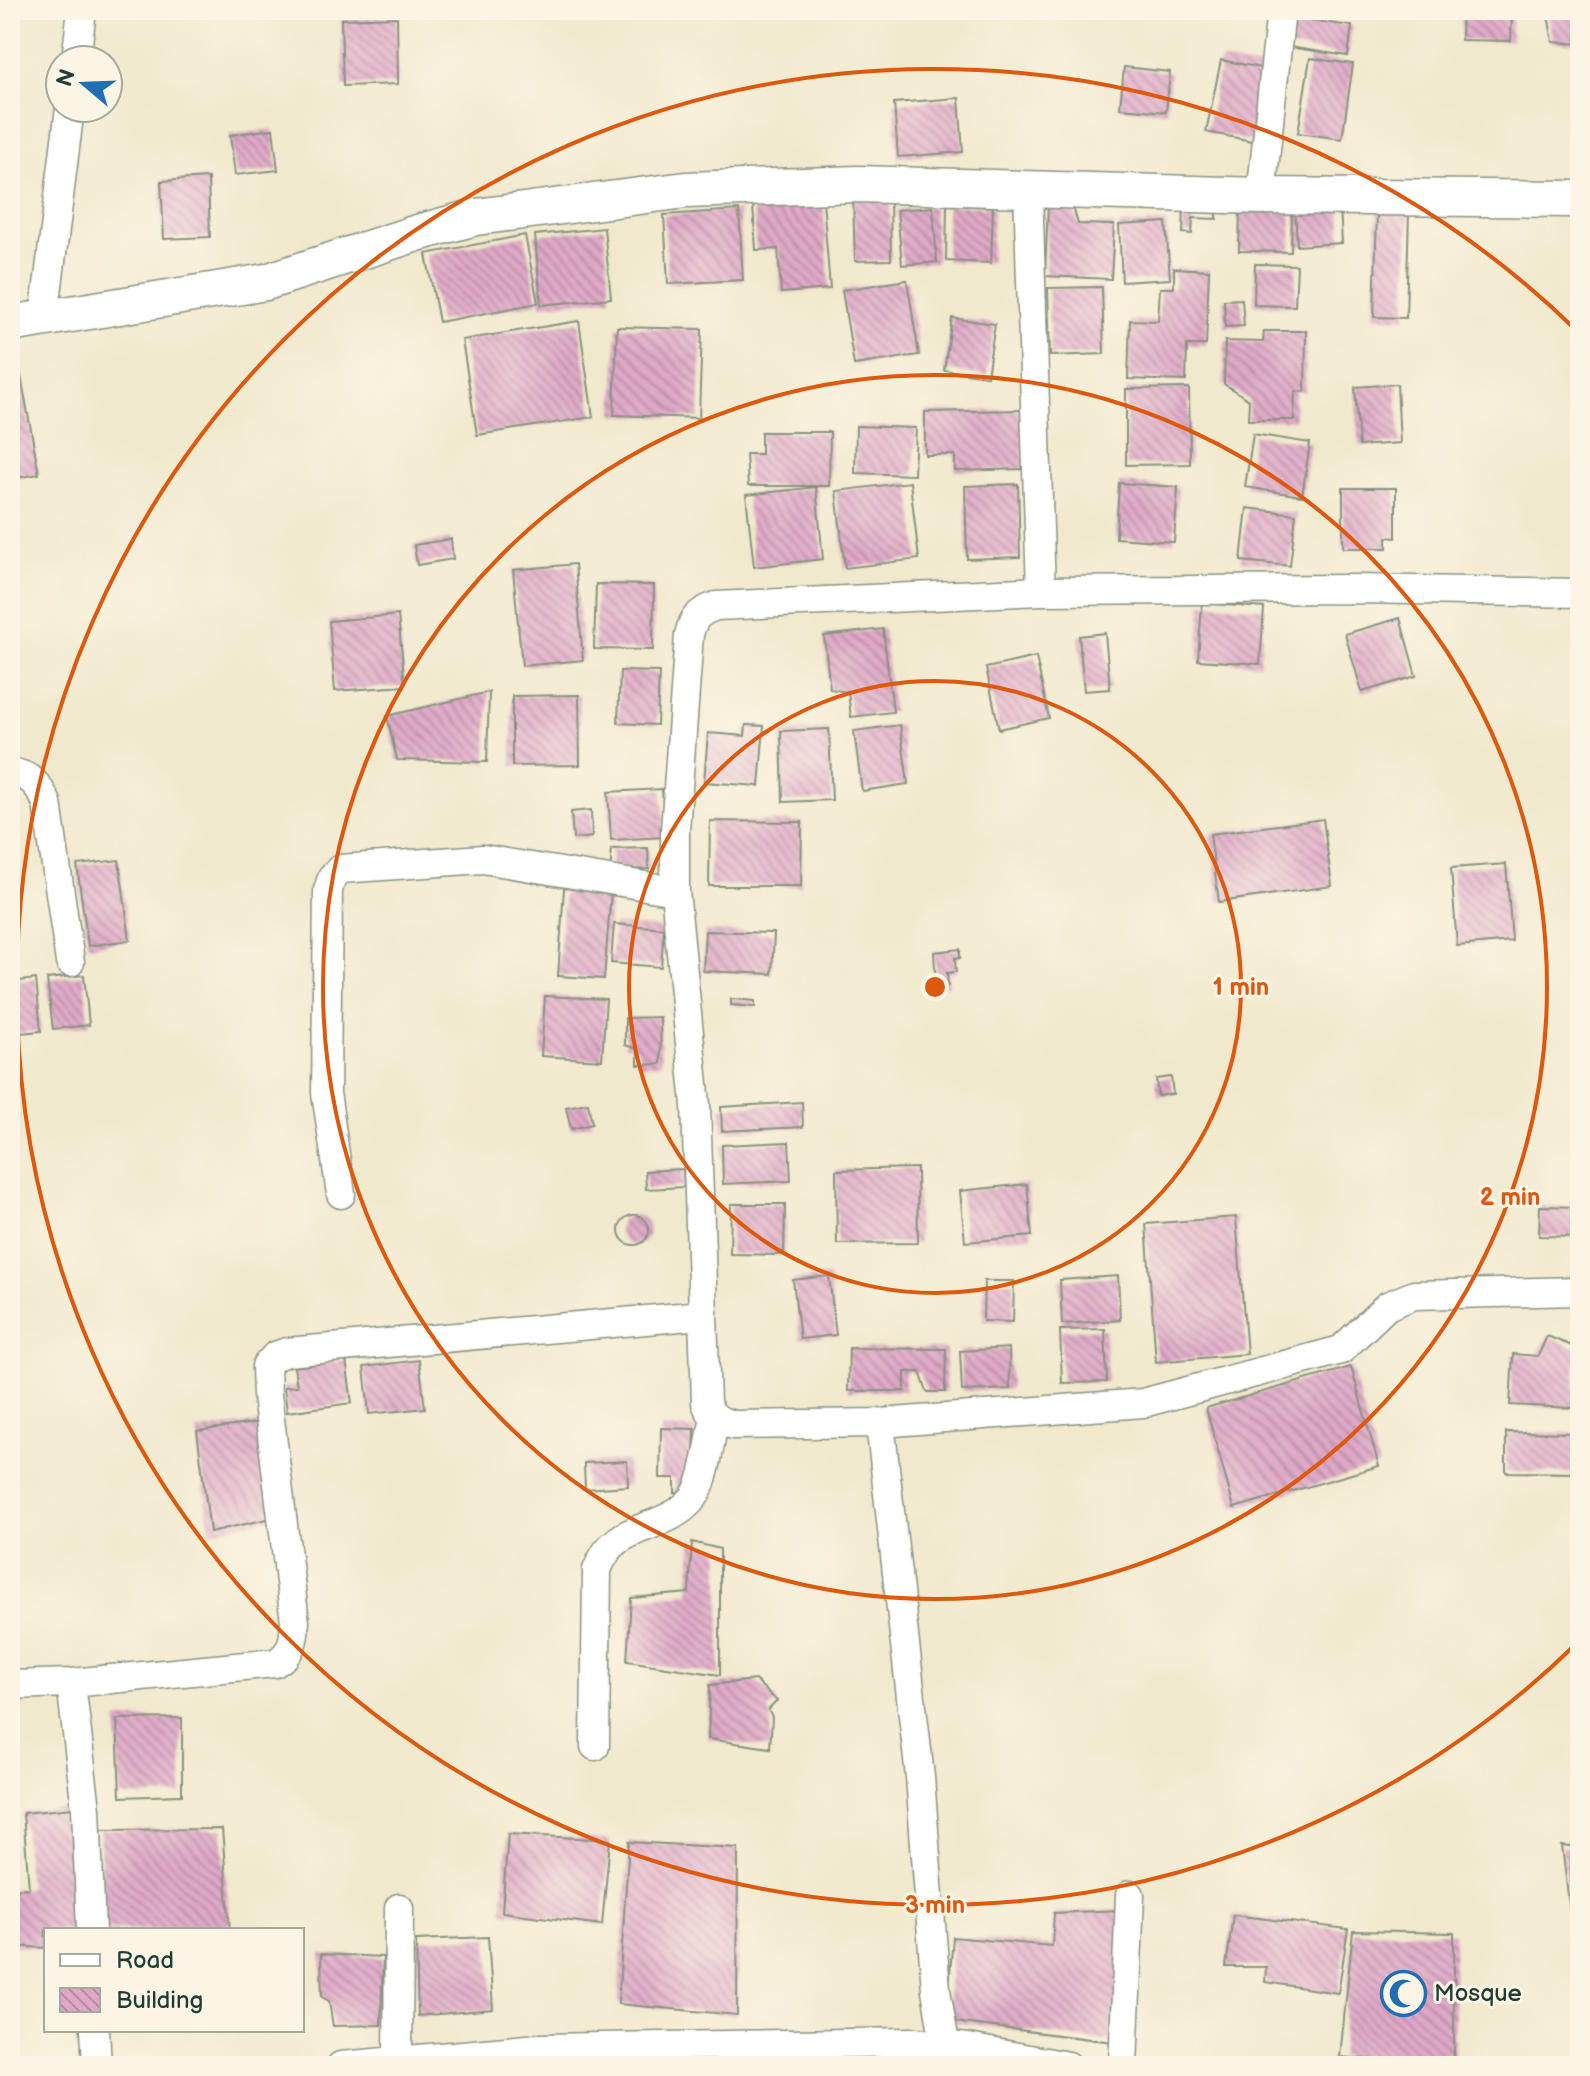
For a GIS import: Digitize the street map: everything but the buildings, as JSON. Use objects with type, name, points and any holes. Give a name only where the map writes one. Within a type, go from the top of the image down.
[{"type":"street","points":[[78,44],[82,10]]},
{"type":"street","points":[[1261,196],[1281,10]]},
{"type":"street","points":[[67,124],[27,321],[266,282],[461,221],[565,204],[686,190],[858,184],[1261,196],[1580,199]]},
{"type":"street","points":[[1028,188],[1041,591]]},
{"type":"street","points":[[1580,593],[1358,589],[1041,591],[716,606],[701,611],[693,620],[689,635],[675,830],[675,891],[696,1105],[706,1403],[715,1418],[734,1425],[880,1423],[1143,1403],[1341,1350],[1387,1306],[1414,1295],[1580,1291]]},
{"type":"street","points":[[10,772],[27,775],[40,787],[47,803],[70,962]]},
{"type":"street","points":[[341,1194],[326,1093],[328,890],[332,877],[340,869],[483,859],[675,891]]},
{"type":"street","points":[[10,1685],[71,1683],[275,1663],[286,1657],[292,1648],[295,1622],[267,1395],[266,1366],[275,1356],[287,1352],[702,1315]]},
{"type":"street","points":[[595,1746],[597,1570],[603,1552],[623,1535],[674,1516],[696,1495],[715,1418]]},
{"type":"street","points":[[880,1423],[920,1777],[936,1990],[945,2044]]},
{"type":"street","points":[[71,1683],[86,1809],[91,1928]]},
{"type":"street","points":[[1123,2066],[1130,1895]]},
{"type":"street","points":[[398,2063],[399,1908]]},
{"type":"street","points":[[95,2032],[97,2066]]},
{"type":"street","points":[[341,2066],[398,2063],[495,2051],[608,2045],[914,2042],[945,2044],[991,2059],[1068,2066]]},
{"type":"place","name":"Mosque","points":[[1403,1993]]}]
